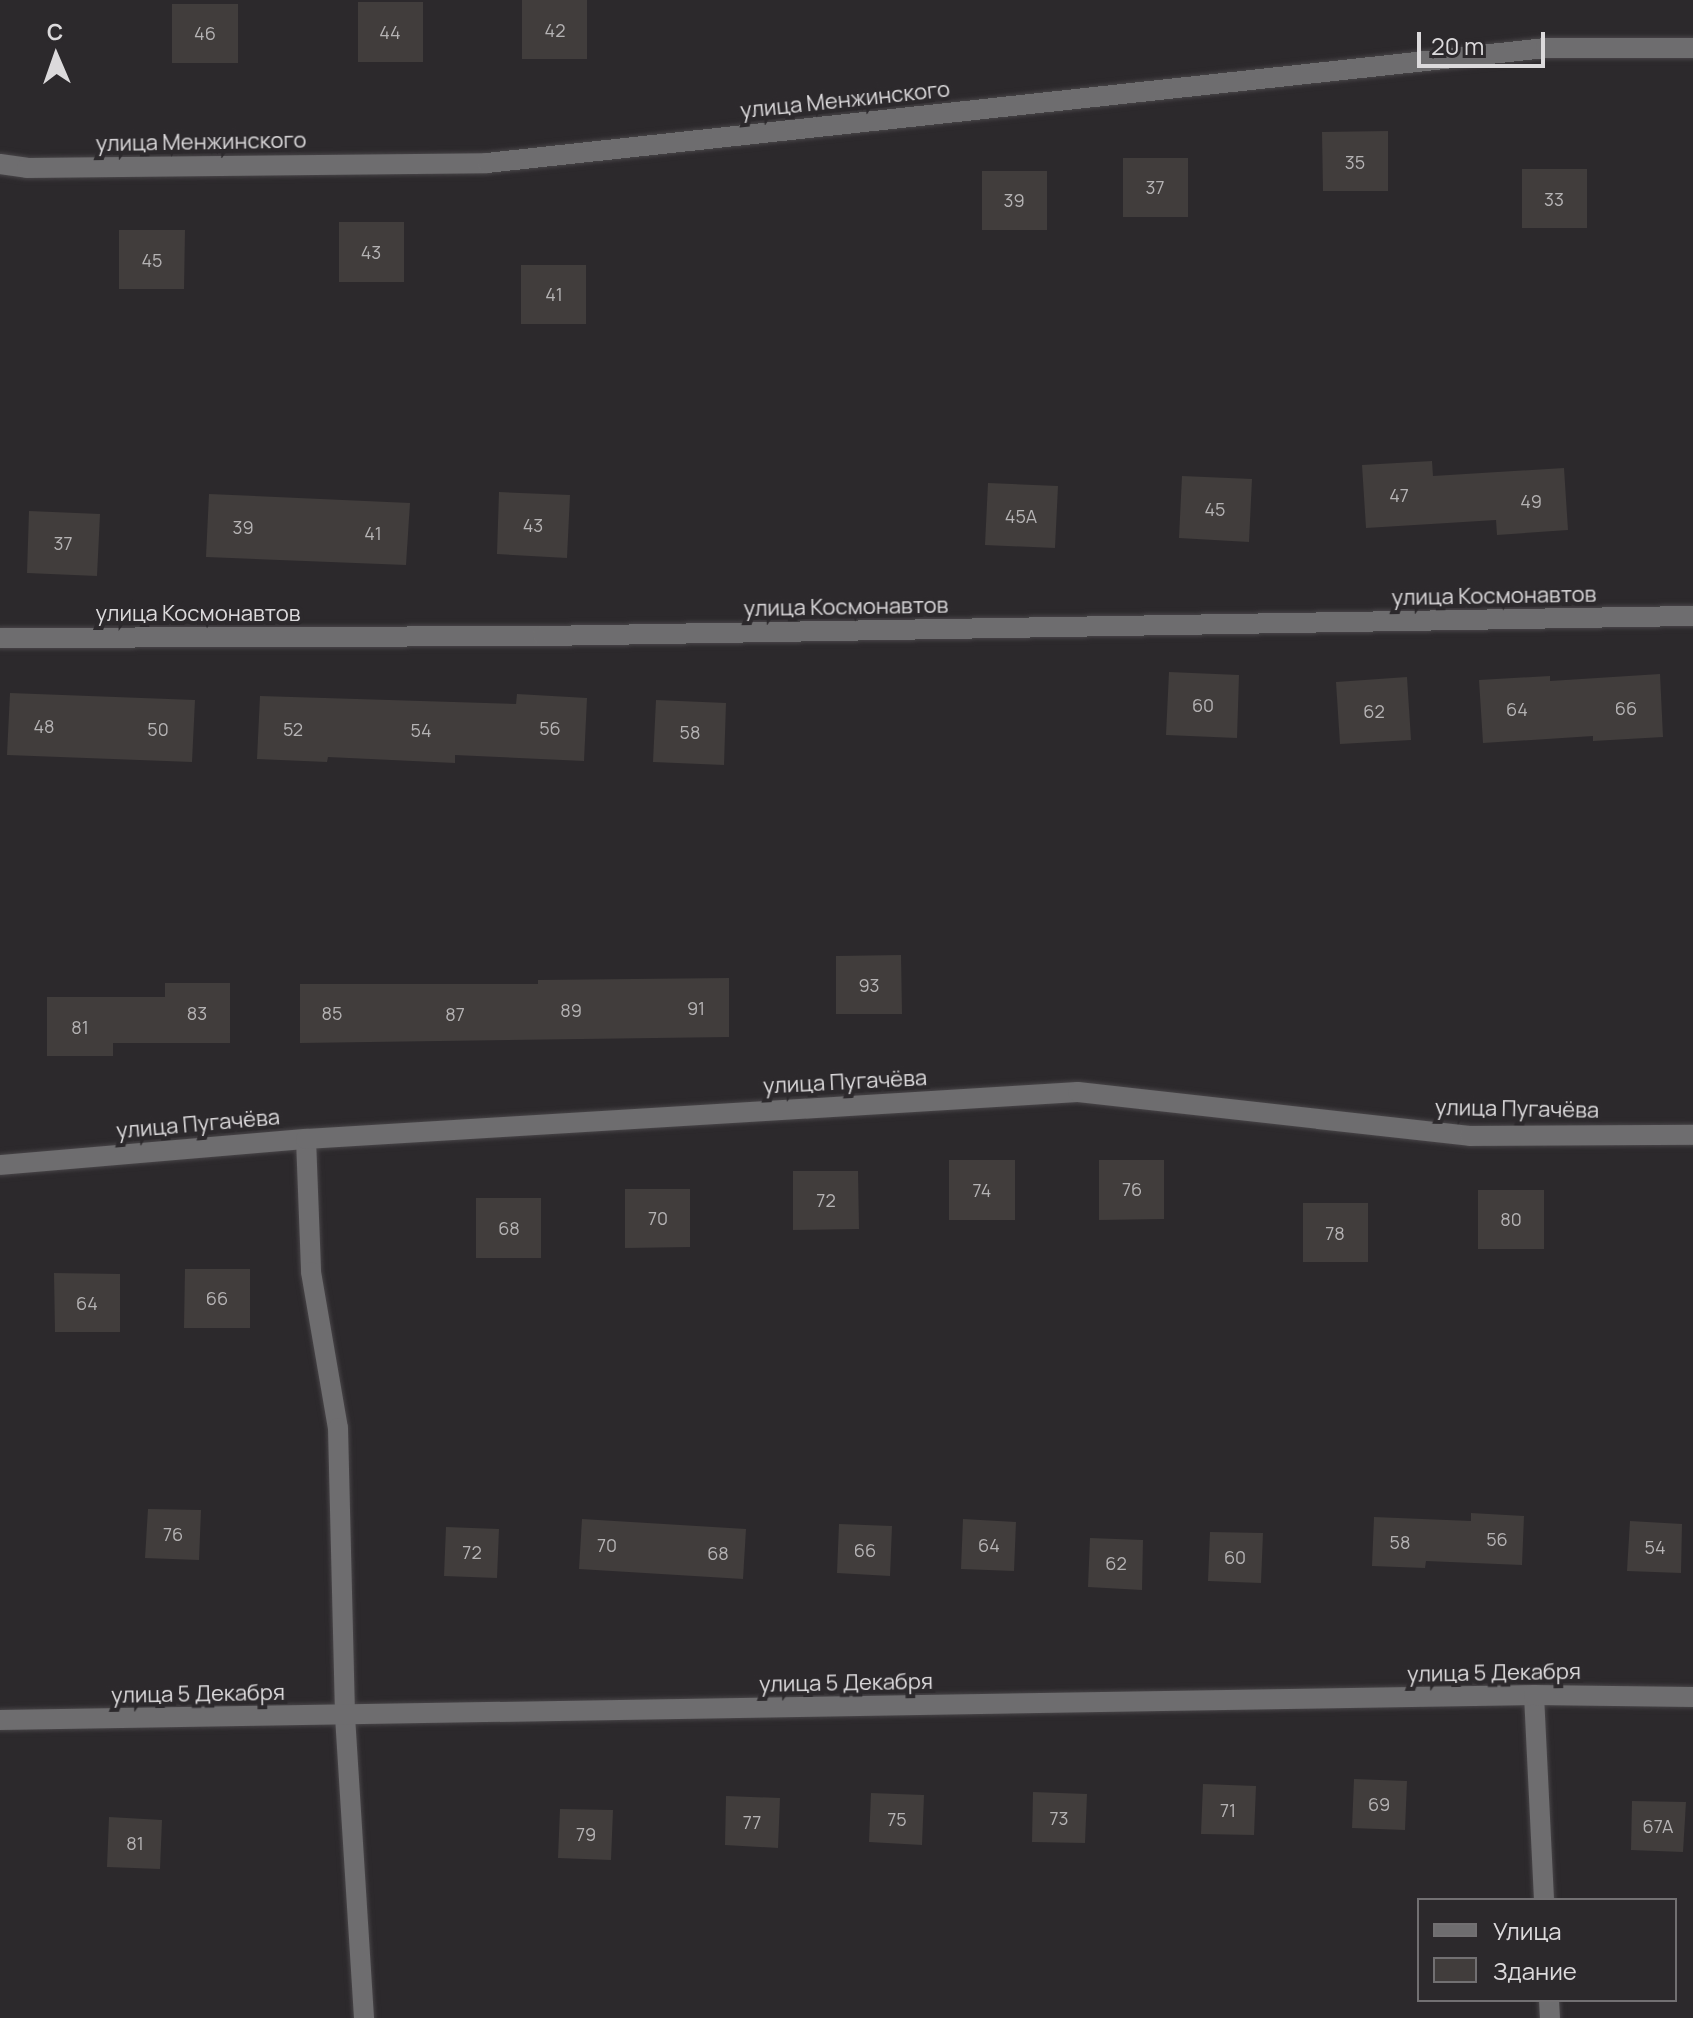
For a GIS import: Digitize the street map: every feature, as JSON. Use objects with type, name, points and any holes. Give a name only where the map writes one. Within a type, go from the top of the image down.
[{"type":"street","name":"улица Менжинского","points":[[0,164],[27,168],[487,163],[1546,48],[1693,48]]},
{"type":"street","name":"улица Космонавтов","points":[[0,638],[543,636],[1693,616]]},
{"type":"street","name":"улица Пугачёва","points":[[0,1165],[306,1139],[1078,1092],[1470,1136],[1693,1135]]},
{"type":"street","points":[[306,1139],[311,1272],[338,1428],[345,1716],[364,2018]]},
{"type":"street","points":[[1534,1695],[1544,1898]]},
{"type":"street","name":"улица 5 Декабря","points":[[0,1720],[1534,1695],[1693,1697]]},
{"type":"building","points":[[522,0],[587,0],[587,59],[522,59]]},
{"type":"building","points":[[358,2],[423,2],[423,62],[358,62]]},
{"type":"building","points":[[172,4],[238,4],[238,63],[172,63]]},
{"type":"building","points":[[1388,131],[1388,191],[1323,191],[1322,132]]},
{"type":"building","points":[[1123,158],[1188,158],[1188,217],[1123,217]]},
{"type":"building","points":[[1522,169],[1587,169],[1587,228],[1522,228]]},
{"type":"building","points":[[982,171],[1047,171],[1047,230],[982,230]]},
{"type":"building","points":[[339,222],[404,222],[404,282],[339,282]]},
{"type":"building","points":[[119,230],[185,230],[184,289],[119,289]]},
{"type":"building","points":[[521,265],[586,265],[586,324],[521,324]]},
{"type":"building","points":[[1432,461],[1433,476],[1564,468],[1568,530],[1497,535],[1496,520],[1366,528],[1362,465]]},
{"type":"building","points":[[1182,476],[1252,479],[1249,542],[1179,538]]},
{"type":"building","points":[[988,483],[1058,486],[1055,548],[985,545]]},
{"type":"building","points":[[499,492],[570,495],[567,558],[497,554]]},
{"type":"building","points":[[209,494],[410,503],[406,565],[206,557]]},
{"type":"building","points":[[29,511],[100,514],[97,576],[27,573]]},
{"type":"building","points":[[1169,672],[1239,675],[1237,738],[1166,735]]},
{"type":"building","points":[[1660,674],[1663,737],[1593,741],[1593,736],[1483,743],[1479,680],[1550,676],[1550,681]]},
{"type":"building","points":[[1407,677],[1411,740],[1340,744],[1336,682]]},
{"type":"building","points":[[10,693],[195,700],[192,762],[7,755]]},
{"type":"building","points":[[517,694],[587,698],[584,761],[455,755],[455,763],[328,757],[327,762],[257,759],[260,696],[516,704]]},
{"type":"building","points":[[656,700],[726,703],[724,765],[653,762]]},
{"type":"building","points":[[901,955],[902,1014],[836,1014],[836,956]]},
{"type":"building","points":[[729,978],[729,1037],[300,1043],[300,984],[538,984],[538,980]]},
{"type":"building","points":[[165,983],[230,983],[230,1043],[113,1043],[113,1056],[47,1056],[47,997],[165,997]]},
{"type":"building","points":[[949,1160],[1015,1160],[1015,1220],[949,1220]]},
{"type":"building","points":[[1099,1160],[1164,1160],[1164,1219],[1099,1220]]},
{"type":"building","points":[[793,1171],[858,1171],[859,1229],[793,1230]]},
{"type":"building","points":[[625,1189],[690,1189],[690,1247],[625,1248]]},
{"type":"building","points":[[1478,1190],[1544,1190],[1544,1249],[1478,1249]]},
{"type":"building","points":[[476,1198],[541,1198],[541,1258],[476,1258]]},
{"type":"building","points":[[1303,1203],[1368,1203],[1368,1262],[1303,1262]]},
{"type":"building","points":[[185,1269],[250,1269],[250,1328],[184,1328]]},
{"type":"building","points":[[54,1273],[120,1274],[120,1332],[55,1332]]},
{"type":"building","points":[[148,1509],[201,1510],[199,1560],[145,1558]]},
{"type":"building","points":[[1471,1513],[1524,1516],[1522,1565],[1426,1561],[1425,1568],[1372,1566],[1374,1517],[1471,1521]]},
{"type":"building","points":[[582,1519],[746,1529],[743,1579],[579,1569]]},
{"type":"building","points":[[963,1519],[1016,1522],[1014,1571],[961,1569]]},
{"type":"building","points":[[1630,1521],[1682,1524],[1681,1573],[1627,1571]]},
{"type":"building","points":[[839,1524],[892,1526],[890,1576],[837,1573]]},
{"type":"building","points":[[446,1527],[499,1529],[497,1578],[444,1576]]},
{"type":"building","points":[[1210,1532],[1263,1533],[1261,1583],[1208,1581]]},
{"type":"building","points":[[1090,1538],[1143,1540],[1142,1590],[1088,1587]]},
{"type":"building","points":[[1354,1779],[1407,1781],[1405,1830],[1352,1828]]},
{"type":"building","points":[[1203,1784],[1256,1786],[1254,1835],[1201,1834]]},
{"type":"building","points":[[1033,1792],[1087,1794],[1085,1843],[1032,1842]]},
{"type":"building","points":[[871,1793],[924,1795],[922,1845],[869,1842]]},
{"type":"building","points":[[726,1796],[780,1798],[778,1848],[725,1845]]},
{"type":"building","points":[[1632,1801],[1686,1802],[1683,1852],[1631,1850]]},
{"type":"building","points":[[560,1809],[613,1810],[611,1860],[558,1858]]},
{"type":"building","points":[[109,1817],[162,1820],[160,1869],[107,1867]]}]
